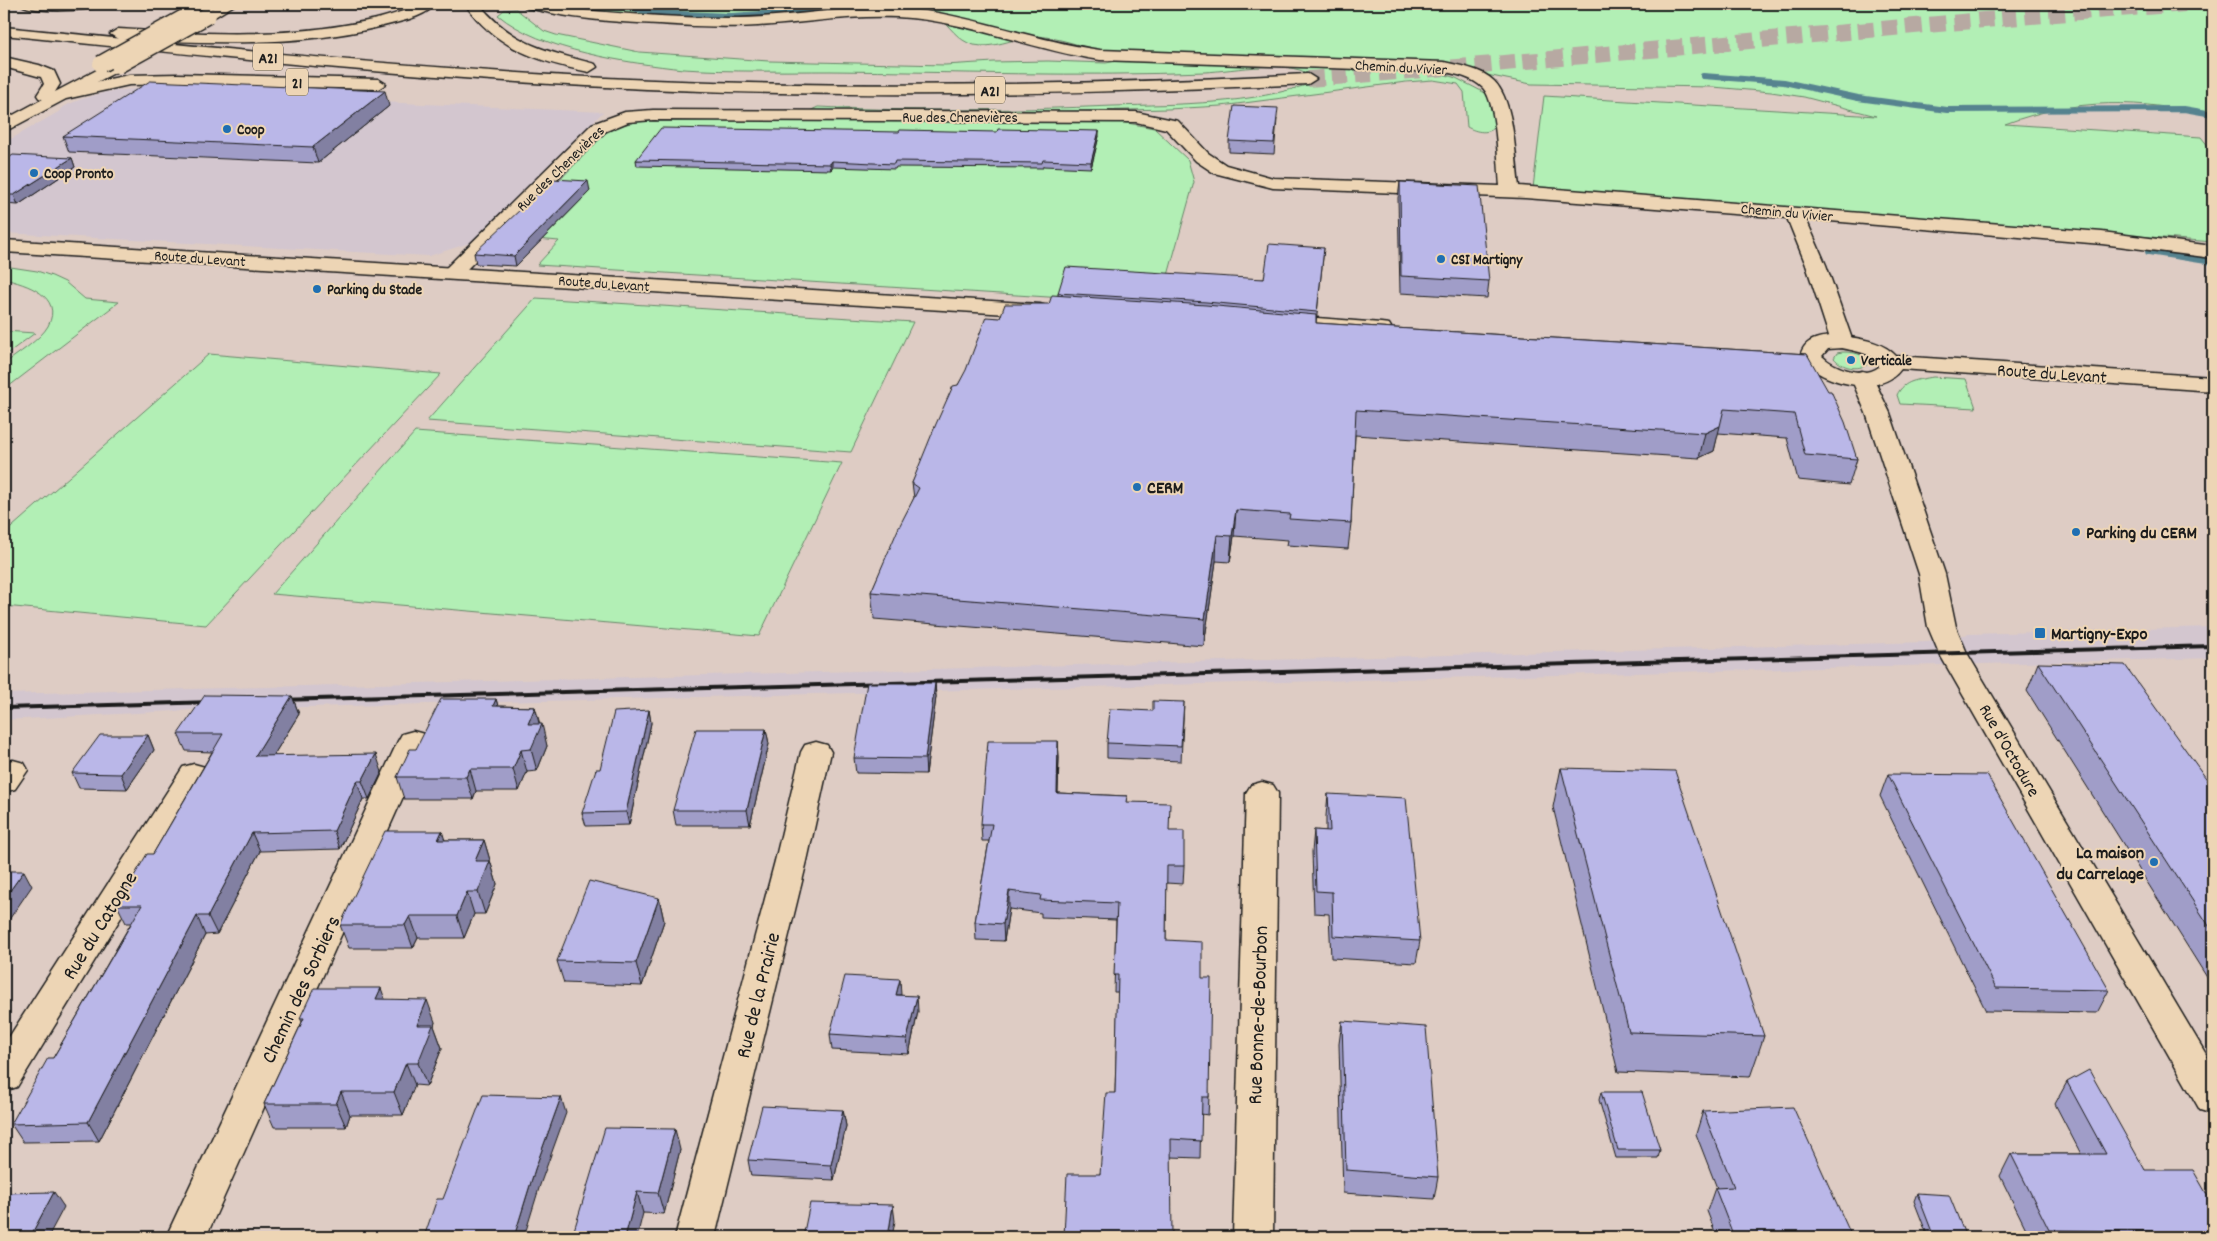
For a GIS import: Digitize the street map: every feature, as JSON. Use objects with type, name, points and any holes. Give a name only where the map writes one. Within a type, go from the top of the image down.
[{"type":"main road","points":[[28,4],[55,6],[94,4]]},
{"type":"main road","points":[[4,62],[33,68],[48,74],[52,84],[52,95],[118,65],[209,9],[229,4]]},
{"type":"main road","points":[[118,34],[231,38],[301,36],[378,23],[406,14],[428,4]]},
{"type":"main road","points":[[472,4],[485,22],[498,35],[520,47],[549,58],[627,73],[819,90]]},
{"type":"main road","name":"Chemin du Vivier","points":[[530,4],[560,11],[598,16],[713,22],[756,22],[903,9],[1100,56],[1341,65],[1435,66],[1456,70],[1480,79],[1492,89],[1499,108],[1510,191],[2102,238],[2213,252]]},
{"type":"main road","name":"21","points":[[4,127],[101,64],[191,14],[209,9]]},
{"type":"main road","name":"A21","points":[[4,23],[532,77]]},
{"type":"main road","name":"A21","points":[[4,31],[328,63],[682,86],[819,90],[1063,89],[1308,79]]},
{"type":"main road","name":"21","points":[[4,116],[52,95],[110,83],[150,79],[389,85]]},
{"type":"main road","points":[[409,85],[622,91],[819,90]]},
{"type":"main road","name":"Rue des Chenevières","points":[[452,273],[598,128],[614,121],[642,115],[1136,116],[1172,125],[1209,163],[1230,173],[1256,180],[1293,185],[1510,191]]},
{"type":"main road","points":[[1794,213],[1816,265],[1842,342]]},
{"type":"main road","name":"Route du Levant","points":[[4,246],[1059,311]]},
{"type":"main road","points":[[1259,323],[1323,331],[1399,332]]},
{"type":"main road","points":[[1842,342],[1875,350],[1890,362],[1891,366],[1886,373],[1862,378],[1833,372],[1817,364],[1812,357],[1812,351],[1818,346],[1842,342]]},
{"type":"main road","points":[[1790,356],[1812,357]]},
{"type":"main road","name":"Route du Levant","points":[[1890,362],[2213,384]]},
{"type":"main road","name":"Rue d'Octodure","points":[[1862,378],[1878,413],[1898,471],[1932,574],[1942,627],[1953,653],[2209,1084]]},
{"type":"main road","name":"Chemin des Sorbiers","points":[[186,1237],[414,740]]},
{"type":"main road","name":"Rue de la Prairie","points":[[695,1237],[791,861],[816,752]]},
{"type":"main road","name":"Rue du Catogne","points":[[4,1076],[194,774]]},
{"type":"main road","name":"Rue Bonne-de-Bourbon","points":[[1253,1237],[1262,793]]},
{"type":"shaded area","points":[[151,87],[401,103],[603,112],[473,242],[429,256],[4,233],[4,143],[60,111],[60,109],[82,99],[106,92]]},
{"type":"shaded area","points":[[2213,627],[2213,658],[194,710],[4,720],[4,694],[1928,642],[1969,634]]},
{"type":"green space","points":[[555,4],[881,4],[829,13],[761,19],[621,15],[587,12]]},
{"type":"green space","points":[[888,4],[2213,4],[2213,117],[2160,106],[2109,104],[2057,109],[2005,124],[2201,137],[2213,152],[2213,242],[1533,188],[1544,96],[1876,116],[1804,97],[1771,92],[1713,87],[1531,84],[1477,73],[1420,67],[1456,78],[1491,96],[1496,126],[1486,132],[1467,127],[1464,92],[1458,84],[1433,80],[1221,106],[1168,109],[963,114],[809,111],[818,107],[965,110],[1190,104],[1266,95],[1315,82],[1315,79],[1306,72],[1293,68],[1279,67],[1205,72],[1111,74],[683,69],[612,59],[561,46],[537,38],[498,15],[504,10],[516,9],[544,31],[639,52],[769,61],[945,65],[994,62],[1106,63],[1117,61],[1089,48],[1039,36],[1031,36],[988,46],[974,45],[963,40],[931,12],[913,7]]},
{"type":"green space","points":[[655,118],[1122,122],[1154,128],[1188,160],[1194,182],[1160,304],[537,265],[559,241],[504,236],[612,127]]},
{"type":"green space","points":[[4,266],[37,271],[52,276],[65,282],[85,299],[119,302],[4,390],[4,364],[45,331],[52,316],[51,307],[47,299],[40,293],[22,284],[4,279]]},
{"type":"green space","points":[[536,298],[913,322],[851,452],[427,421]]},
{"type":"green space","points":[[4,331],[35,333],[4,356]]},
{"type":"green space","points":[[1837,353],[1862,355],[1868,364],[1855,368],[1841,364],[1834,358]]},
{"type":"green space","points":[[209,354],[441,374],[206,625],[4,606],[4,534]]},
{"type":"green space","points":[[1933,377],[1966,379],[1976,408],[1900,404],[1897,395],[1903,386],[1917,380]]},
{"type":"green space","points":[[415,432],[842,463],[759,636],[272,594]]},
{"type":"building","name":"Coop","points":[[150,81],[385,91],[313,147],[63,136]]},
{"type":"building","points":[[1234,106],[1278,108],[1274,143],[1229,141]]},
{"type":"building","points":[[661,128],[899,132],[900,130],[997,132],[998,129],[1099,131],[1091,162],[1043,160],[1042,163],[895,161],[894,164],[832,161],[830,164],[636,160]]},
{"type":"building","points":[[13,155],[72,158],[14,195],[4,195],[4,161]]},
{"type":"building","points":[[553,179],[588,181],[514,256],[474,253]]},
{"type":"building","name":"CSI Martigny","points":[[1400,182],[1479,186],[1489,281],[1401,276]]},
{"type":"building","points":[[1269,244],[1324,248],[1317,312],[1206,302],[1058,293],[1066,267],[1264,279]]},
{"type":"building","points":[[1052,295],[1206,305],[1316,315],[1316,323],[1807,354],[1828,391],[1831,391],[1845,422],[1857,459],[1805,455],[1794,414],[1724,409],[1720,426],[1705,433],[1356,410],[1351,523],[1289,519],[1290,514],[1236,510],[1232,536],[1217,535],[1205,619],[871,592],[899,527],[919,488],[912,483],[936,424],[953,386],[958,385],[966,370],[986,317],[1000,318],[1005,304],[1049,304]]},
{"type":"building","points":[[2038,663],[2125,665],[2213,788],[2213,932]]},
{"type":"building","points":[[867,683],[935,683],[925,759],[854,758]]},
{"type":"building","points":[[205,695],[292,696],[255,756],[376,754],[362,781],[357,781],[334,831],[252,833],[208,916],[197,916],[88,1122],[11,1124],[48,1058],[53,1058],[142,905],[117,905],[147,854],[153,854],[223,734],[178,734]]},
{"type":"building","points":[[441,699],[496,699],[493,706],[535,707],[528,724],[542,724],[531,749],[521,750],[513,769],[470,769],[466,777],[397,777],[410,749],[416,749]]},
{"type":"building","points":[[1153,701],[1184,702],[1181,746],[1107,743],[1110,709],[1153,711]]},
{"type":"building","points":[[649,710],[626,812],[582,813],[596,769],[600,769],[614,712]]},
{"type":"building","points":[[696,729],[766,729],[747,810],[673,810]]},
{"type":"building","points":[[100,735],[148,735],[121,774],[72,773]]},
{"type":"building","points":[[988,741],[1058,741],[1057,793],[1127,796],[1126,802],[1170,803],[1169,831],[1184,831],[1184,866],[1167,866],[1166,940],[1202,942],[1202,978],[1211,978],[1209,1097],[1202,1097],[1201,1141],[1171,1139],[1172,1237],[1064,1237],[1067,1174],[1100,1174],[1106,1093],[1115,1093],[1118,975],[1114,975],[1117,903],[1040,900],[1041,895],[1009,891],[1003,924],[975,922],[992,824],[981,824]]},
{"type":"building","points":[[1561,768],[1675,771],[1764,1036],[1629,1032]]},
{"type":"building","points":[[1888,774],[1987,775],[2109,990],[1996,988]]},
{"type":"building","points":[[1328,794],[1406,798],[1420,941],[1333,936],[1332,892],[1316,891],[1314,830],[1330,831]]},
{"type":"building","points":[[385,831],[442,831],[438,840],[484,840],[475,861],[490,861],[478,892],[467,892],[457,916],[410,916],[405,925],[340,925]]},
{"type":"building","points":[[4,871],[24,871],[4,899]]},
{"type":"building","points":[[589,881],[659,898],[636,963],[557,961]]},
{"type":"building","points":[[845,976],[900,979],[896,995],[917,996],[907,1039],[830,1034]]},
{"type":"building","points":[[314,988],[381,988],[376,999],[427,1000],[417,1025],[433,1025],[418,1063],[406,1063],[394,1092],[341,1092],[336,1104],[264,1104],[304,1018],[300,1018]]},
{"type":"building","points":[[1342,1021],[1426,1027],[1438,1177],[1346,1170]]},
{"type":"building","points":[[2089,1070],[2145,1170],[2193,1170],[2213,1205],[2213,1237],[2158,1237],[2155,1231],[2049,1230],[2011,1154],[2106,1154],[2067,1082]]},
{"type":"building","points":[[1601,1092],[1642,1092],[1660,1150],[1618,1150]]},
{"type":"building","points":[[483,1095],[561,1097],[535,1169],[514,1237],[424,1237],[437,1199],[443,1199]]},
{"type":"building","points":[[762,1106],[843,1110],[831,1165],[748,1160]]},
{"type":"building","points":[[1793,1107],[1852,1237],[1734,1237],[1715,1188],[1734,1187],[1703,1111]]},
{"type":"building","points":[[605,1128],[675,1129],[658,1193],[637,1192],[625,1237],[572,1237]]},
{"type":"building","points":[[54,1192],[30,1237],[4,1237],[4,1193]]},
{"type":"building","points":[[1917,1193],[1949,1195],[1966,1237],[1934,1237]]},
{"type":"building","points":[[810,1203],[893,1205],[888,1237],[803,1237]]},
{"type":"waterway","points":[[613,4],[656,13],[731,16],[905,5]]},
{"type":"waterway","points":[[1703,76],[1784,82],[1858,98],[1947,110],[2184,109],[2213,114]]},
{"type":"waterway","points":[[2149,251],[2213,261]]},
{"type":"tunnel","points":[[1308,79],[1966,21],[2186,4]]},
{"type":"railway","points":[[279,700],[2213,646]]},
{"type":"railway","points":[[4,708],[214,702]]},
{"type":"place","name":"Coop","points":[[227,129]]},
{"type":"place","name":"Coop Pronto","points":[[34,173]]},
{"type":"place","name":"CSI Martigny","points":[[1441,259]]},
{"type":"place","name":"Parking du Stade","points":[[317,289]]},
{"type":"place","name":"Verticale","points":[[1851,360]]},
{"type":"place","name":"CERM","points":[[1137,487]]},
{"type":"place","name":"Parking du CERM","points":[[2076,532]]},
{"type":"place","name":"Martigny-Expo","points":[[2040,633]]},
{"type":"place","name":"La maison du Carrelage","points":[[2154,862]]}]
